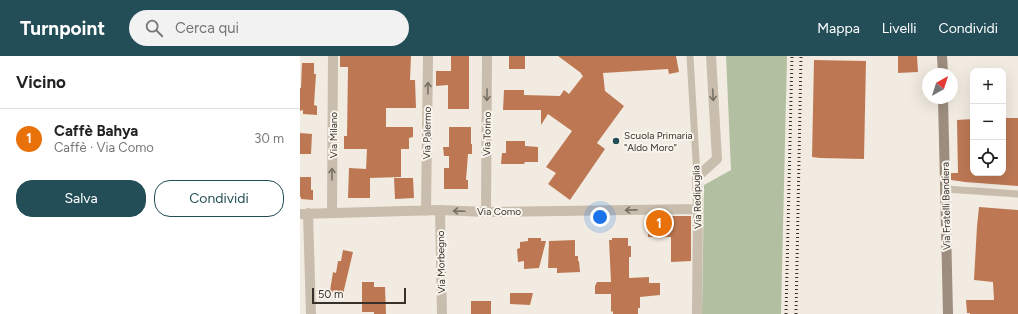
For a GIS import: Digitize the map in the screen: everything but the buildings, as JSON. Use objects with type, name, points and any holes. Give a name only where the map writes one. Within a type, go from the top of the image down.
[{"type":"street","name":"Via Milano","points":[[332,213],[333,56]]},
{"type":"street","name":"Via Palermo","points":[[426,210],[428,56]]},
{"type":"street","name":"Via Torino","points":[[486,212],[487,56]]},
{"type":"street","points":[[697,177],[717,159],[711,56]]},
{"type":"street","points":[[942,56],[943,68]]},
{"type":"street","name":"Via Fratelli Bandiera","points":[[943,104],[948,314]]},
{"type":"street","name":"Via Redipuglia","points":[[697,177],[697,314]]},
{"type":"street","name":"Via Como","points":[[304,214],[426,210],[486,212],[698,209]]},
{"type":"street","name":"Via Morbegno","points":[[440,210],[442,314]]},
{"type":"street","points":[[304,214],[311,314]]},
{"type":"lane","name":"Via Redipuglia","points":[[690,56],[697,177]]},
{"type":"lane","points":[[946,189],[1018,194]]},
{"type":"green space","points":[[726,56],[787,56],[781,314],[702,314],[704,185],[731,170]]},
{"type":"railway","points":[[786,314],[792,56]]},
{"type":"railway","points":[[796,314],[801,56]]},
{"type":"place","name":"Scuola Primaria \"Aldo Moro\"","points":[[616,141]]},
{"type":"place","name":"Caffè Bahya","points":[[659,223]]}]
